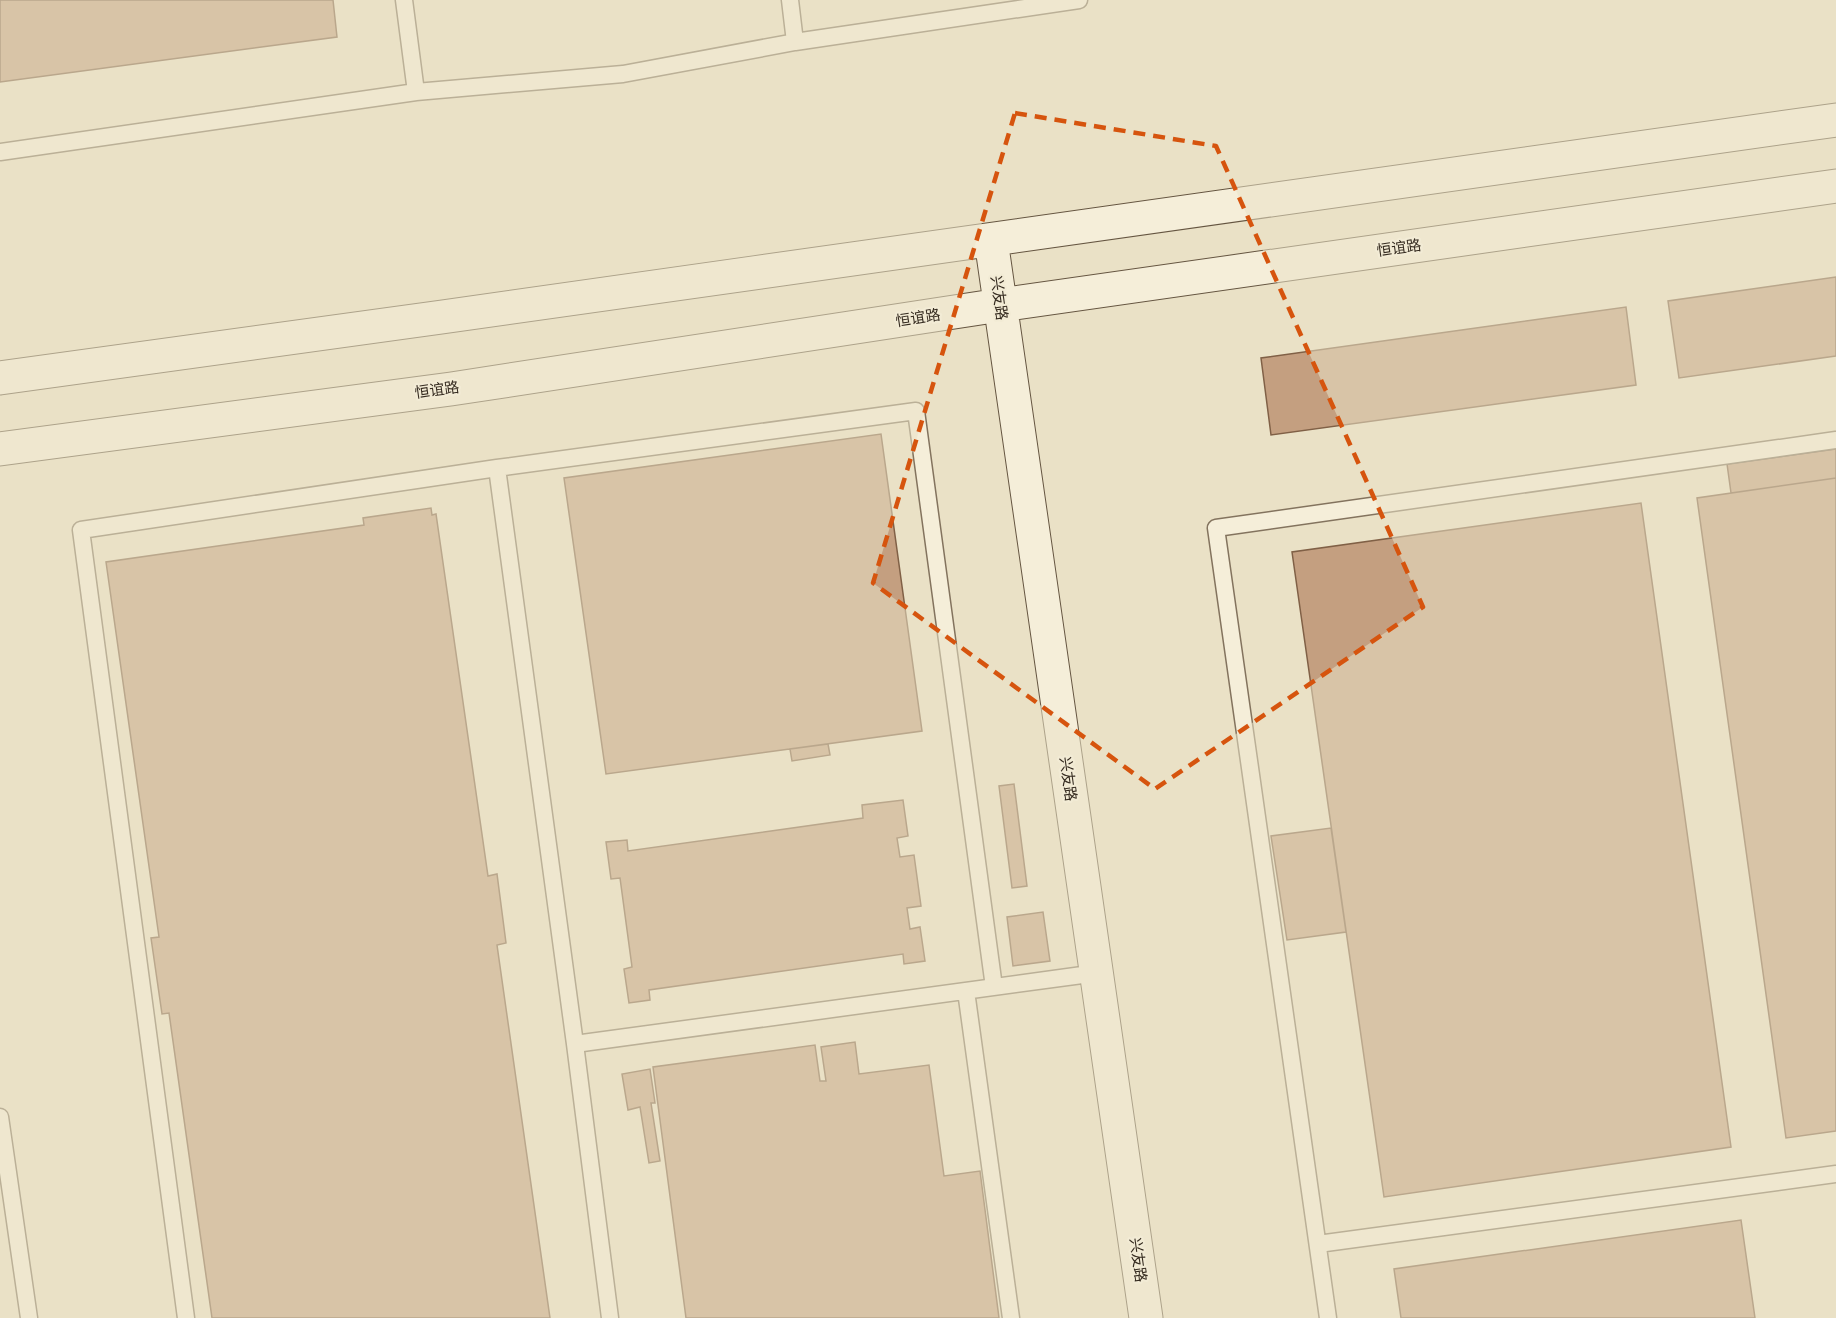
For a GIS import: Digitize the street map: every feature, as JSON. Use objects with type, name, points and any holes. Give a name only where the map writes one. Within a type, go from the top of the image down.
[{"type":"main road","points":[[0,378],[1836,120]]},
{"type":"main road","name":"恒谊路","points":[[0,449],[451,389],[1000,305],[1836,186]]},
{"type":"main road","name":"兴友路","points":[[991,240],[1146,1318]]},
{"type":"lane","points":[[404,0],[416,92]]},
{"type":"lane","points":[[790,0],[795,42]]},
{"type":"lane","points":[[0,152],[416,92],[623,74],[795,42],[1080,0]]},
{"type":"lane","points":[[186,1318],[81,530],[497,468],[916,411],[994,987]]},
{"type":"lane","points":[[1328,1318],[1216,528],[1836,440]]},
{"type":"lane","points":[[497,468],[610,1318]]},
{"type":"lane","points":[[575,1044],[1096,973]]},
{"type":"lane","points":[[966,991],[1011,1318]]},
{"type":"lane","points":[[0,1117],[29,1318]]},
{"type":"lane","points":[[1318,1244],[1836,1174]]},
{"type":"highlighted area","points":[[1015,113],[1216,146],[1423,607],[1155,789],[873,583]]},
{"type":"building","points":[[0,0],[333,0],[337,37],[0,82]]},
{"type":"building","points":[[1836,277],[1836,356],[1679,378],[1668,301]]},
{"type":"building","points":[[1626,307],[1636,385],[1271,435],[1261,358]]},
{"type":"building","points":[[881,434],[922,731],[606,774],[564,478]]},
{"type":"building","points":[[1836,449],[1836,478],[1731,493],[1727,464]]},
{"type":"building","points":[[1836,478],[1836,1131],[1786,1138],[1697,498]]},
{"type":"building","points":[[1641,503],[1731,1147],[1384,1197],[1292,552]]},
{"type":"building","points":[[431,508],[432,515],[436,514],[488,876],[497,874],[506,943],[497,945],[550,1318],[212,1318],[169,1013],[162,1014],[151,938],[159,937],[106,562],[364,525],[363,518]]},
{"type":"building","points":[[828,744],[830,755],[792,761],[790,749]]},
{"type":"building","points":[[1014,784],[1027,886],[1012,888],[999,786]]},
{"type":"building","points":[[903,800],[908,836],[897,838],[900,857],[914,855],[921,906],[907,908],[910,929],[920,927],[925,961],[904,964],[903,954],[649,990],[650,1000],[629,1003],[624,969],[632,967],[620,878],[611,879],[606,842],[627,840],[628,851],[863,818],[862,805]]},
{"type":"building","points":[[1331,828],[1346,932],[1287,940],[1271,836]]},
{"type":"building","points":[[1043,912],[1050,961],[1013,966],[1007,917]]},
{"type":"building","points":[[855,1042],[859,1074],[929,1065],[944,1176],[980,1171],[999,1318],[686,1318],[653,1067],[815,1045],[820,1081],[826,1081],[821,1047]]},
{"type":"building","points":[[650,1069],[655,1103],[651,1103],[660,1161],[649,1163],[640,1107],[628,1110],[622,1074]]},
{"type":"building","points":[[1741,1220],[1755,1318],[1401,1318],[1394,1269]]}]
